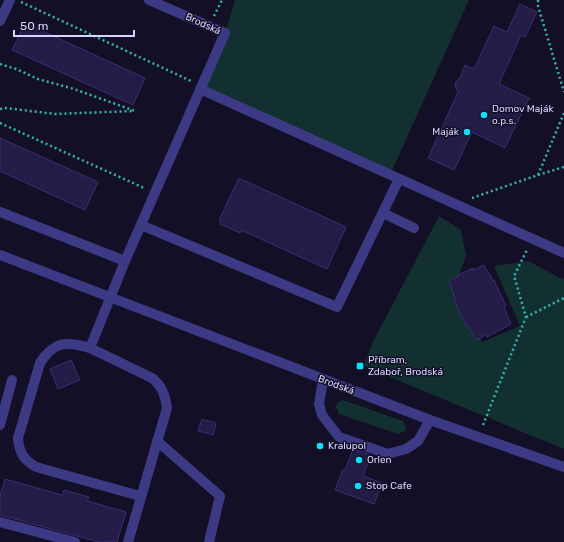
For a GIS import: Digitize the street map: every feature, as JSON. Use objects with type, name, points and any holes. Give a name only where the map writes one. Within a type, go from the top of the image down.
[{"type":"street","points":[[0,20],[10,0]]},
{"type":"street","name":"Brodská","points":[[90,348],[125,261],[225,33],[149,0]]},
{"type":"street","points":[[201,88],[564,253]]},
{"type":"street","points":[[141,225],[337,307],[399,179]]},
{"type":"street","points":[[0,212],[125,261]]},
{"type":"street","points":[[383,213],[414,228]]},
{"type":"street","name":"Brodská","points":[[0,255],[323,380],[430,420],[564,467]]},
{"type":"street","points":[[128,542],[140,496],[167,408],[166,398],[158,383],[152,378],[90,348],[74,344],[64,344],[55,347],[46,354],[40,363],[18,438],[22,456],[36,467],[140,496]]},
{"type":"street","points":[[0,425],[12,380]]},
{"type":"street","points":[[323,380],[319,404],[322,416],[339,437],[388,454],[406,449],[418,440],[430,420]]},
{"type":"street","points":[[157,441],[220,496],[209,542]]},
{"type":"street","points":[[0,522],[75,542]]},
{"type":"path","points":[[17,0],[201,88]]},
{"type":"path","points":[[538,0],[538,6],[564,92]]},
{"type":"path","points":[[0,64],[16,69],[38,79],[74,89],[135,111],[55,114],[6,108],[0,109]]},
{"type":"path","points":[[538,176],[564,113]]},
{"type":"path","points":[[0,123],[155,193]]},
{"type":"path","points":[[454,204],[564,167]]},
{"type":"path","points":[[483,425],[526,317],[514,276],[532,239]]},
{"type":"path","points":[[526,317],[564,298]]},
{"type":"green space","points":[[235,0],[469,0],[390,175],[200,89],[225,33]]},
{"type":"green space","points":[[439,216],[461,230],[466,256],[456,283],[482,342],[520,326],[494,266],[528,261],[564,280],[564,449],[363,366],[374,340]]},
{"type":"green space","points":[[343,400],[403,421],[406,427],[405,431],[398,434],[339,414],[336,407],[337,403]]},
{"type":"building","name":"Domov Maják o.p.s.","points":[[520,4],[537,12],[525,37],[521,35],[499,84],[529,98],[505,148],[472,132],[454,170],[428,158],[458,92],[455,86],[456,81],[460,78],[465,65],[474,69],[494,26],[507,32]]},
{"type":"building","points":[[25,23],[145,78],[133,105],[12,50]]},
{"type":"building","points":[[0,138],[98,182],[85,210],[0,171]]},
{"type":"building","points":[[239,178],[346,227],[327,269],[241,230],[240,233],[220,224],[221,220],[219,220]]},
{"type":"building","points":[[484,265],[493,281],[494,280],[506,306],[504,307],[511,324],[487,337],[486,335],[476,340],[459,311],[449,281],[473,268],[474,270]]},
{"type":"building","points":[[71,360],[80,380],[58,389],[50,369]]},
{"type":"building","points":[[202,419],[216,423],[213,435],[198,431]]},
{"type":"building","name":"Stop Cafe","points":[[353,449],[371,455],[363,476],[382,483],[374,504],[335,490]]},
{"type":"building","points":[[5,479],[62,495],[64,490],[89,497],[87,501],[126,512],[117,542],[99,542],[0,515],[0,496]]},
{"type":"place","name":"Domov Maják o.p.s.","points":[[484,115]]},
{"type":"place","name":"Maják","points":[[467,132]]},
{"type":"place","name":"Příbram, Zdaboř, Brodská","points":[[360,366]]},
{"type":"place","name":"Kralupol","points":[[320,446]]},
{"type":"place","name":"Orlen","points":[[359,460]]},
{"type":"place","name":"Stop Cafe","points":[[358,486]]}]
